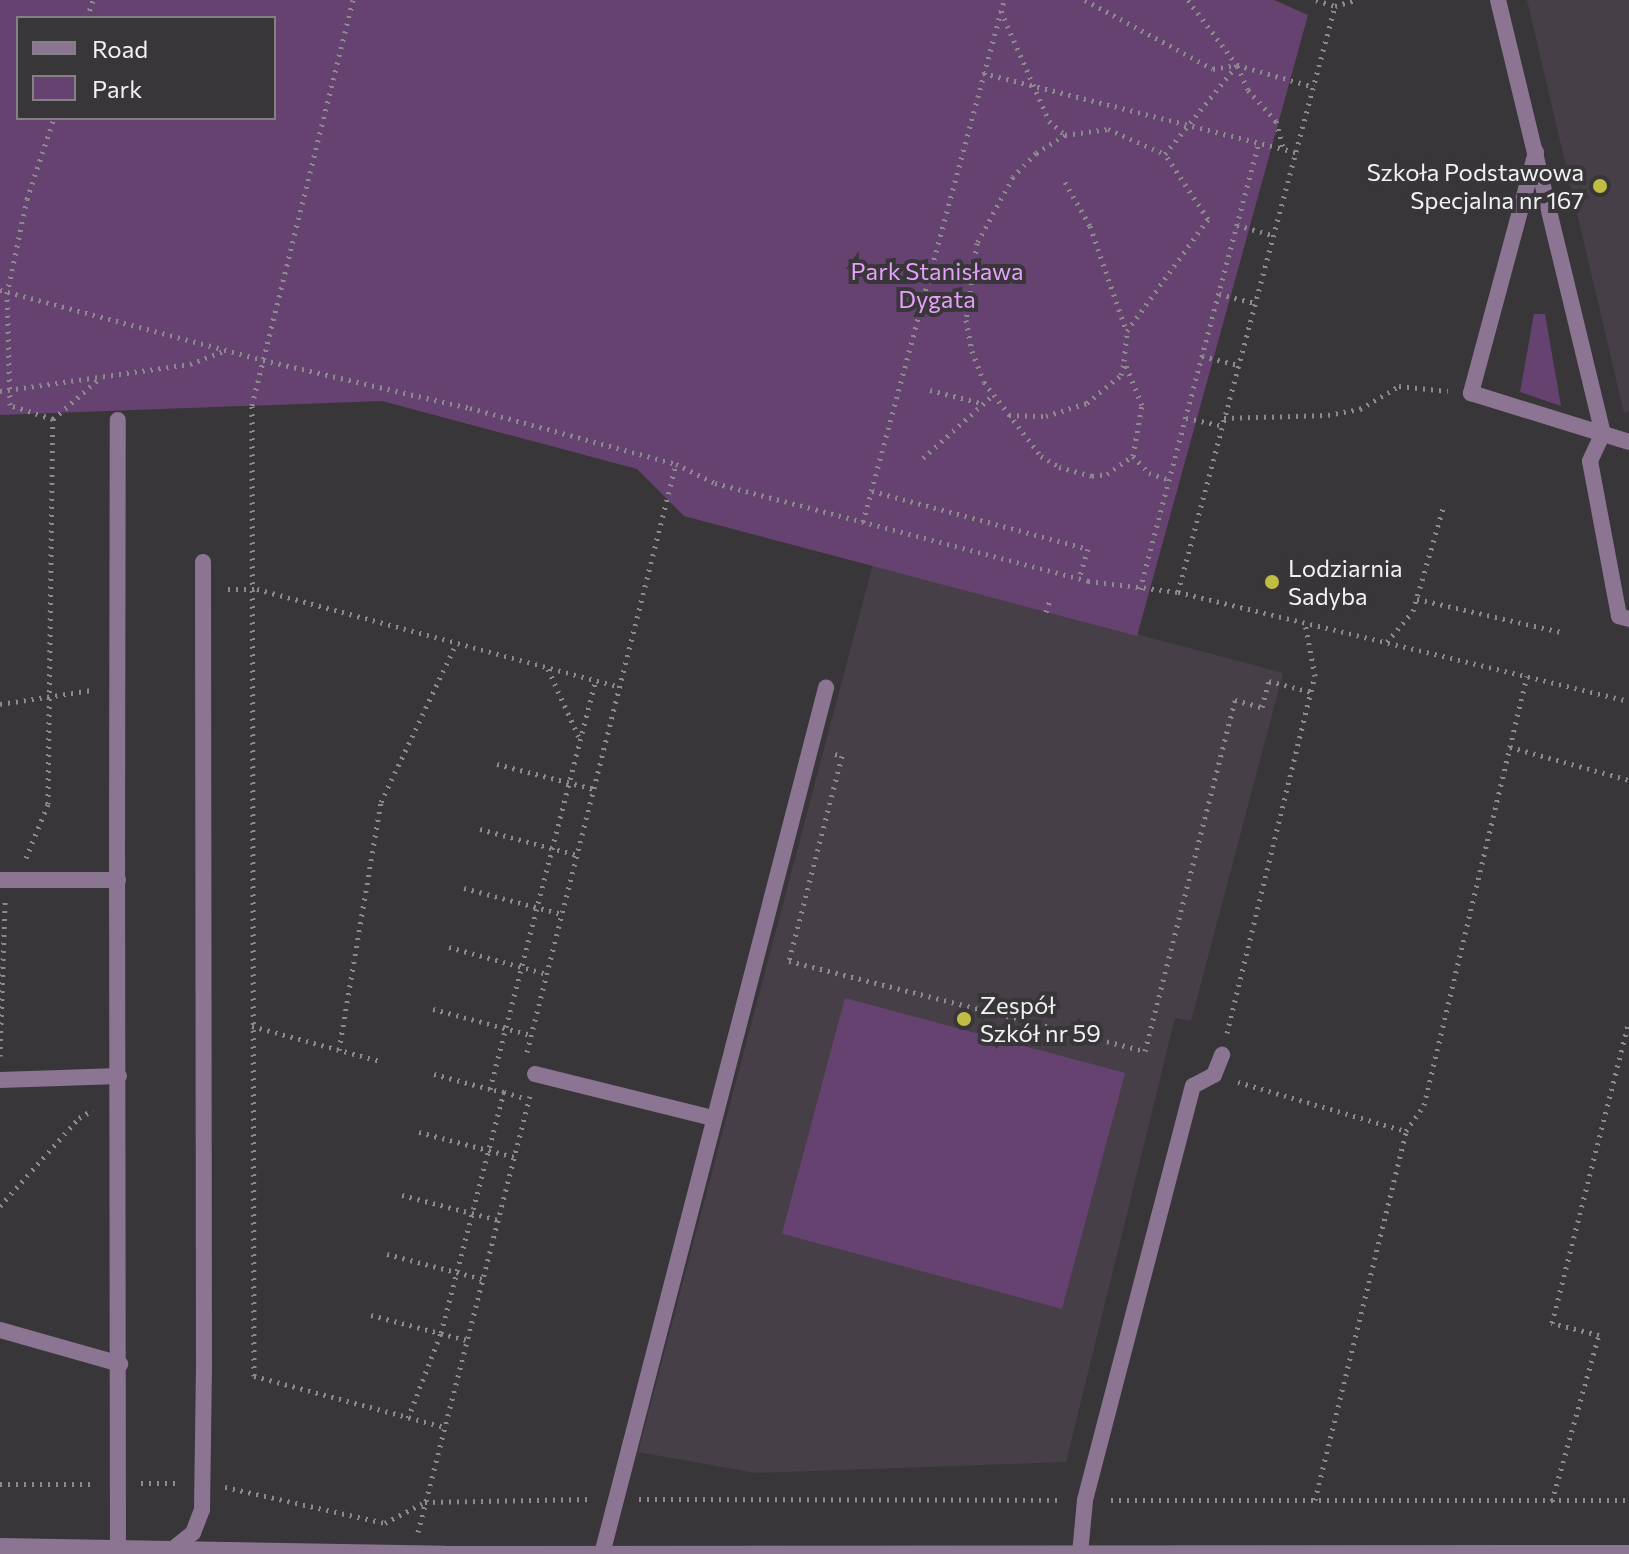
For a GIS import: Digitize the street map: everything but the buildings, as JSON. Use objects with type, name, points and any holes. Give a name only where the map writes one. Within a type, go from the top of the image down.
[{"type":"street","points":[[1498,0],[1603,433],[1590,461],[1619,616],[1629,619]]},
{"type":"street","points":[[1536,151],[1471,393],[1629,442]]},
{"type":"street","points":[[118,420],[118,1549]]},
{"type":"street","points":[[169,1553],[193,1533],[202,1510],[203,562]]},
{"type":"street","points":[[602,1554],[826,688]]},
{"type":"street","points":[[7,880],[118,880]]},
{"type":"street","points":[[1080,1554],[1085,1500],[1193,1086],[1214,1075],[1222,1055]]},
{"type":"street","points":[[535,1074],[713,1118]]},
{"type":"street","points":[[0,1080],[119,1076]]},
{"type":"street","points":[[0,1330],[120,1364]]},
{"type":"street","points":[[0,1546],[169,1553],[1629,1553]]},
{"type":"path","points":[[353,0],[263,360],[250,432],[254,1376],[444,1427]]},
{"type":"path","points":[[863,522],[1004,0]]},
{"type":"path","points":[[1085,0],[1213,69],[1237,65],[1314,87]]},
{"type":"path","points":[[1188,0],[1237,65],[1248,90],[1276,121],[1283,148]]},
{"type":"path","points":[[1316,0],[1335,6],[1356,0]]},
{"type":"path","points":[[1178,592],[1335,6]]},
{"type":"path","points":[[1001,11],[1049,121],[1065,135]]},
{"type":"path","points":[[1165,154],[1237,65]]},
{"type":"path","points":[[983,73],[1296,152]]},
{"type":"path","points":[[53,120],[27,199],[7,294],[10,405],[53,419]]},
{"type":"path","points":[[1124,361],[1142,405],[1133,456],[1107,474],[1071,472],[1041,456],[993,395],[972,351],[966,320],[977,243],[1013,177],[1036,153],[1065,135],[1108,129],[1165,154],[1188,181],[1208,219],[1127,331]]},
{"type":"path","points":[[1140,589],[1259,143]]},
{"type":"path","points":[[1008,415],[1046,416],[1087,403],[1121,375],[1127,331],[1090,226],[1065,182]]},
{"type":"path","points":[[1237,225],[1273,235]]},
{"type":"path","points":[[0,290],[263,360],[437,399],[676,464],[715,483],[1079,579],[1178,592],[1629,701]]},
{"type":"path","points":[[1219,294],[1255,303]]},
{"type":"path","points":[[0,391],[190,364],[227,350]]},
{"type":"path","points":[[1202,356],[1239,365]]},
{"type":"path","points":[[0,1071],[7,880],[48,804],[53,419],[101,377]]},
{"type":"path","points":[[1224,418],[1328,415],[1360,409],[1399,386],[1471,393]]},
{"type":"path","points":[[930,390],[982,404]]},
{"type":"path","points":[[923,458],[993,395]]},
{"type":"path","points":[[1186,418],[1223,426]]},
{"type":"path","points":[[1133,456],[1149,473],[1169,480]]},
{"type":"path","points":[[411,1553],[529,1099],[535,1074],[527,1052],[676,464]]},
{"type":"path","points":[[872,491],[1088,549],[1079,579]]},
{"type":"path","points":[[1387,642],[1417,599],[1444,505]]},
{"type":"path","points":[[203,590],[251,588],[455,646],[619,687]]},
{"type":"path","points":[[1417,599],[1561,632]]},
{"type":"path","points":[[1046,612],[1050,600]]},
{"type":"path","points":[[1222,1055],[1311,692],[1315,651],[1305,623]]},
{"type":"path","points":[[339,1050],[381,802],[455,646]]},
{"type":"path","points":[[547,669],[580,741]]},
{"type":"path","points":[[1315,1500],[1406,1131],[1424,1105],[1527,676]]},
{"type":"path","points":[[811,747],[842,756],[789,961],[1145,1051],[1235,700],[1262,707],[1269,681],[1311,692]]},
{"type":"path","points":[[490,1089],[595,682]]},
{"type":"path","points":[[0,704],[49,694],[117,689]]},
{"type":"path","points":[[1510,747],[1629,780]]},
{"type":"path","points":[[497,764],[594,789]]},
{"type":"path","points":[[480,829],[577,855]]},
{"type":"path","points":[[464,888],[562,914]]},
{"type":"path","points":[[449,947],[547,974]]},
{"type":"path","points":[[433,1009],[531,1035]]},
{"type":"path","points":[[1552,1501],[1599,1335],[1552,1323],[1629,1022]]},
{"type":"path","points":[[252,1026],[380,1061]]},
{"type":"path","points":[[434,1074],[529,1099]]},
{"type":"path","points":[[1214,1075],[1406,1131]]},
{"type":"path","points":[[408,1418],[441,1333],[504,1092]]},
{"type":"path","points":[[0,1206],[79,1118],[119,1095]]},
{"type":"path","points":[[419,1132],[514,1157]]},
{"type":"path","points":[[402,1195],[498,1220]]},
{"type":"path","points":[[387,1254],[482,1279]]},
{"type":"path","points":[[371,1315],[466,1340]]},
{"type":"path","points":[[425,1502],[614,1499],[1629,1500]]},
{"type":"shaded area","name":"Szkoła Podstawowa Specjalna nr 167","points":[[1527,0],[1629,0],[1629,411],[1624,413]]},
{"type":"shaded area","name":"Zespół Szkół nr 59","points":[[873,564],[1283,673],[1191,1021],[1175,1018],[1066,1462],[756,1473],[638,1452]]},
{"type":"green space","name":"Park Stanisława Dygata","points":[[0,0],[1274,0],[1308,15],[1137,636],[684,516],[637,469],[382,401],[0,415]]},
{"type":"green space","points":[[1534,314],[1545,314],[1561,406],[1520,392]]},
{"type":"green space","points":[[845,998],[1125,1073],[1062,1309],[782,1234]]},
{"type":"place","name":"Szkoła Podstawowa Specjalna nr 167","points":[[1600,186]]},
{"type":"place","name":"Lodziarnia Sadyba","points":[[1272,582]]},
{"type":"place","name":"Zespół Szkół nr 59","points":[[964,1019]]}]
